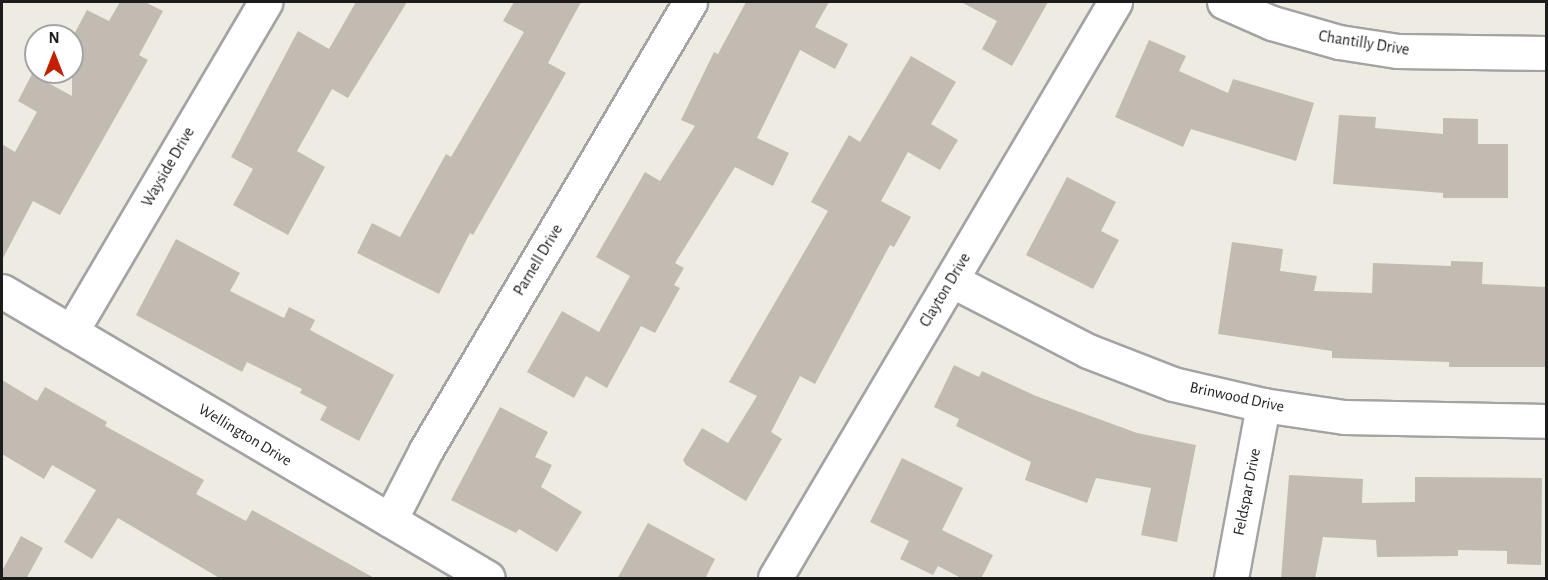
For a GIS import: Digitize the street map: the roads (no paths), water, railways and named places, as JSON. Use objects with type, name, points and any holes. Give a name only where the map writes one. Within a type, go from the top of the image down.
[{"type":"street","name":"Wayside Drive","points":[[71,332],[264,2]]},
{"type":"street","name":"Parnell Drive","points":[[390,520],[426,450],[690,2]]},
{"type":"street","name":"Clayton Drive","points":[[775,579],[1115,2]]},
{"type":"street","name":"Chantilly Drive","points":[[1224,2],[1272,23],[1339,42],[1398,51],[1546,53]]},
{"type":"street","name":"Brinwood Drive","points":[[951,280],[1088,351],[1173,384],[1263,405],[1344,417],[1546,422]]},
{"type":"street","name":"Wellington Drive","points":[[2,291],[488,579]]},
{"type":"street","name":"Feldspar Drive","points":[[1231,579],[1263,405]]}]
